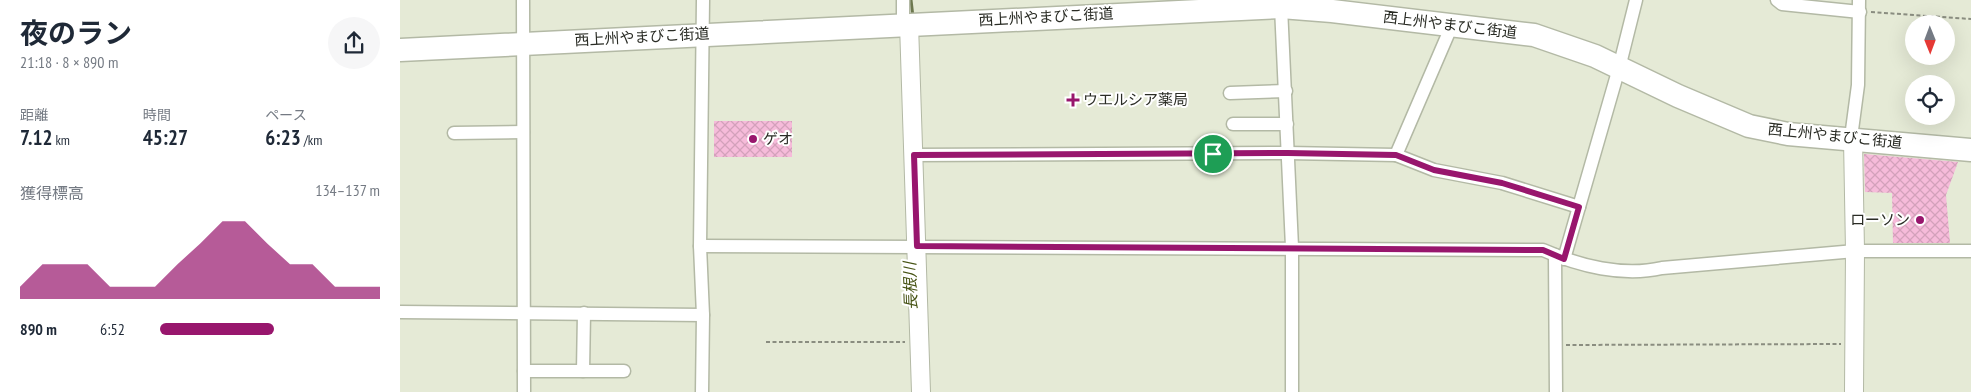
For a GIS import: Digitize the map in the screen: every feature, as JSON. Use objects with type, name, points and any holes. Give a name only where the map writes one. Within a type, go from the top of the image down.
[{"type":"highway","name":"西上州やまびこ街道","points":[[400,50],[523,42],[906,24],[1221,4],[1281,7],[1534,35],[1595,56],[1678,96],[1749,126],[1788,134],[1971,150]]},
{"type":"street","points":[[523,0],[524,392]]},
{"type":"street","points":[[702,0],[700,246],[703,314],[702,392]]},
{"type":"street","points":[[903,0],[914,155],[921,392]]},
{"type":"street","points":[[1556,392],[1560,257],[1579,207],[1619,68],[1636,0]]},
{"type":"street","points":[[1777,0],[1782,4],[1860,6],[1858,85],[1852,130],[1855,251],[1854,392]]},
{"type":"street","points":[[1281,7],[1292,247],[1292,392]]},
{"type":"street","points":[[1396,155],[1452,25]]},
{"type":"street","points":[[1230,93],[1286,91]]},
{"type":"street","points":[[1233,124],[1287,124]]},
{"type":"street","points":[[454,133],[523,132]]},
{"type":"street","points":[[914,155],[1288,153],[1396,155],[1434,170],[1502,183],[1579,207]]},
{"type":"street","points":[[700,246],[1292,247],[1543,250],[1581,264],[1644,272],[1662,268],[1855,251],[1971,251]]},
{"type":"street","points":[[400,312],[703,314]]},
{"type":"street","points":[[583,371],[584,313]]},
{"type":"street","points":[[524,371],[624,371]]},
{"type":"path","points":[[1860,6],[1971,19]]},
{"type":"path","points":[[766,342],[920,342]]},
{"type":"path","points":[[1556,345],[1854,344]]},
{"type":"building","name":"ゲオ","points":[[714,121],[792,121],[792,157],[714,157]]},
{"type":"building","name":"ローソン","points":[[1864,154],[1958,162],[1946,195],[1950,243],[1893,243],[1892,193],[1865,192]]},
{"type":"waterway","name":"長根川","points":[[911,0],[913,17]]},
{"type":"place","name":"ウエルシア薬局","points":[[1073,100]]},
{"type":"place","name":"ゲオ","points":[[753,139]]},
{"type":"place","name":"ローソン","points":[[1920,220]]},
{"type":"route","points":[[1213,154],[1396,155],[1434,170],[1502,183],[1579,207],[1564,259],[1543,250],[917,246],[914,155],[1213,154]]}]
